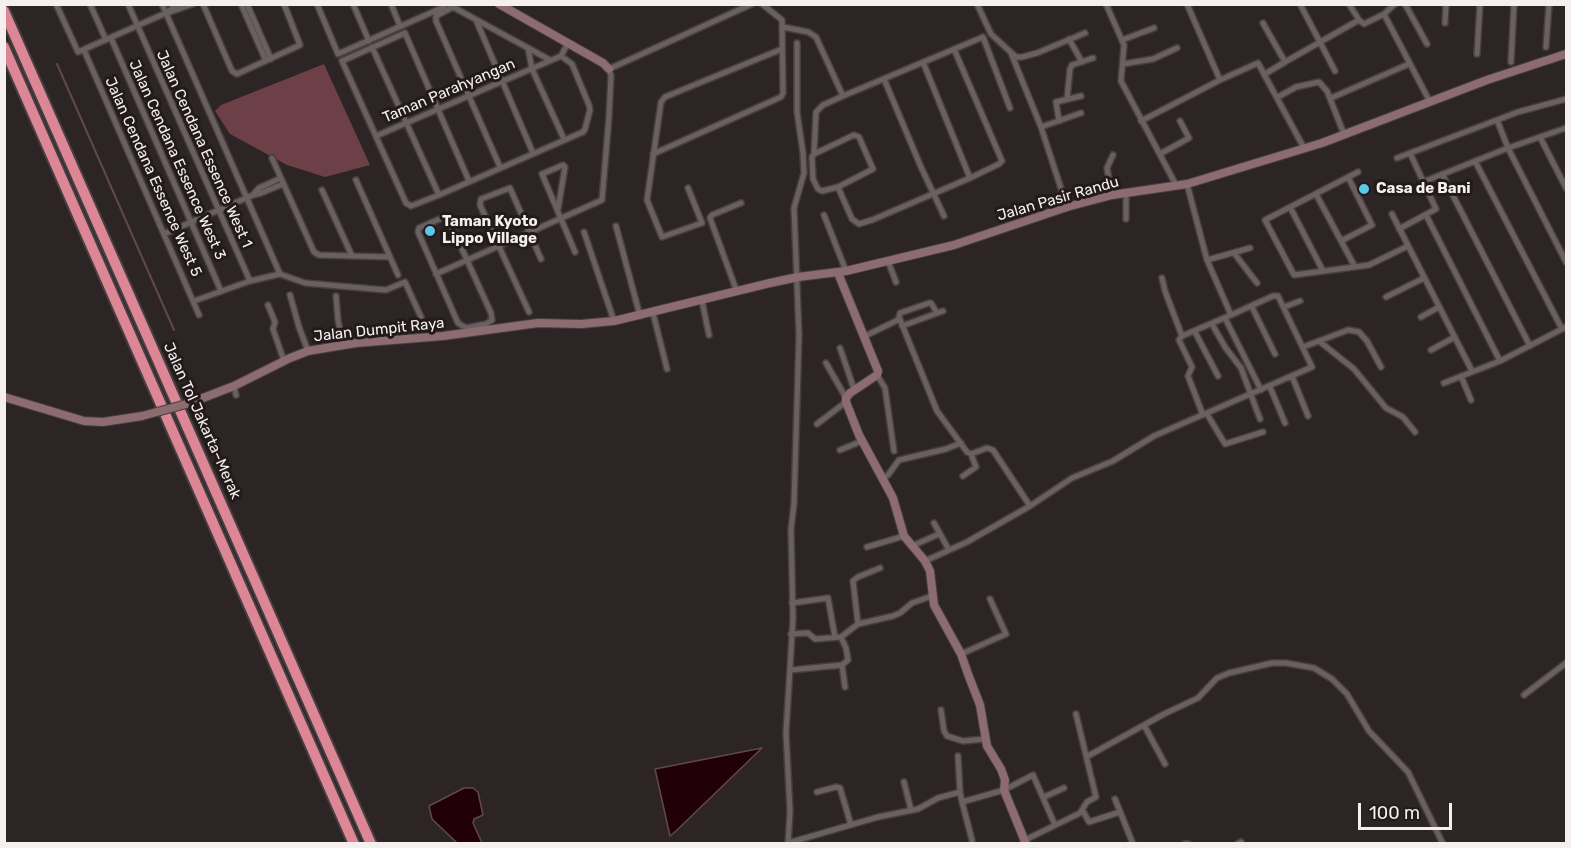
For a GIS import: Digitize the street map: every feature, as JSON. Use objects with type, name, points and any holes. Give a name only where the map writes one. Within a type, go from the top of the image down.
[{"type":"highway","name":"Jalan Tol Jakarta–Merak","points":[[4,11],[371,843]]},
{"type":"highway","name":"Jalan Tol Jakarta–Merak","points":[[4,46],[354,843]]},
{"type":"main road","points":[[499,4],[603,63],[609,69]]},
{"type":"main road","name":"Jalan Pasir Randu","points":[[581,324],[640,316],[798,277],[842,272],[954,245],[1067,207],[1113,195],[1187,184],[1322,143],[1487,80],[1566,54]]},
{"type":"main road","points":[[842,272],[877,365],[877,375],[854,389],[846,400],[862,441],[893,498],[904,536],[925,561],[931,576],[932,596],[939,616],[961,654],[979,702],[987,746],[1001,769],[1005,780],[1004,790],[1025,842]]},
{"type":"main road","name":"Jalan Dumpit Raya","points":[[4,397],[84,421],[103,422],[142,416],[190,403],[234,386],[308,351],[538,323],[581,324]]},
{"type":"street","name":"Jalan Cendana Essence West 5","points":[[56,4],[78,52],[84,50],[200,315]]},
{"type":"street","name":"Jalan Cendana Essence West 3","points":[[90,4],[108,39],[221,291]]},
{"type":"street","name":"Jalan Cendana Essence West 1","points":[[128,4],[250,281]]},
{"type":"street","points":[[162,4],[250,196],[280,274]]},
{"type":"street","points":[[166,13],[178,4]]},
{"type":"street","points":[[84,50],[166,13],[193,4]]},
{"type":"street","points":[[203,4],[234,74],[300,45],[284,4]]},
{"type":"street","points":[[241,4],[268,60]]},
{"type":"street","points":[[247,4],[268,60]]},
{"type":"street","points":[[317,4],[338,54],[448,4]]},
{"type":"street","points":[[353,4],[369,40]]},
{"type":"street","points":[[391,4],[400,26]]},
{"type":"street","points":[[429,4],[432,12]]},
{"type":"street","points":[[435,274],[598,203],[604,196],[611,76],[609,69],[752,4]]},
{"type":"street","points":[[653,154],[781,98],[783,93],[782,20],[762,4]]},
{"type":"street","points":[[976,4],[991,34],[1011,53],[1022,57],[1085,33]]},
{"type":"street","points":[[1106,4],[1124,50],[1121,81],[1176,185]]},
{"type":"street","points":[[1187,4],[1220,80]]},
{"type":"street","points":[[1300,4],[1335,70]]},
{"type":"street","points":[[1349,4],[1364,24],[1384,14],[1395,4]]},
{"type":"street","points":[[1405,4],[1427,44]]},
{"type":"street","points":[[1445,23],[1446,4]]},
{"type":"street","points":[[1477,54],[1480,4]]},
{"type":"street","points":[[1511,62],[1514,4]]},
{"type":"street","points":[[1546,47],[1549,4]]},
{"type":"street","points":[[500,167],[436,18],[437,14],[452,7],[550,60]]},
{"type":"street","points":[[1384,14],[1430,102]]},
{"type":"street","points":[[476,20],[533,153]]},
{"type":"street","points":[[1265,74],[1359,20]]},
{"type":"street","points":[[1263,22],[1285,62]]},
{"type":"street","points":[[783,27],[808,32],[816,37],[843,96]]},
{"type":"street","points":[[1122,40],[1154,28]]},
{"type":"street","points":[[470,181],[405,33],[342,61],[408,204],[414,206],[533,153],[585,129],[590,110],[572,64],[561,56],[568,43]]},
{"type":"street","points":[[814,154],[854,135],[859,137],[873,169],[838,187],[822,191],[818,189],[813,179],[811,160],[814,154],[816,112],[823,105],[843,96],[983,37],[1010,108]]},
{"type":"street","points":[[1069,39],[1082,62]]},
{"type":"street","points":[[797,43],[797,112],[804,173],[794,208],[799,335],[794,504],[791,529],[793,618],[786,733],[790,811],[788,843],[809,840],[851,825],[923,807],[938,798],[960,792]]},
{"type":"street","points":[[372,47],[439,195]]},
{"type":"street","points":[[528,48],[532,69],[564,139]]},
{"type":"street","points":[[1123,64],[1153,59],[1177,48]]},
{"type":"street","points":[[688,188],[702,223],[662,237],[646,200],[663,99],[782,49]]},
{"type":"street","points":[[838,187],[852,219],[859,224],[970,178],[1002,161],[954,49]]},
{"type":"street","points":[[1011,53],[1041,127],[1067,207]]},
{"type":"street","name":"Taman Parahyangan","points":[[376,136],[561,56]]},
{"type":"street","points":[[1067,99],[1072,65],[1093,58]]},
{"type":"street","points":[[923,62],[970,178]]},
{"type":"street","points":[[1141,121],[1258,63],[1304,148]]},
{"type":"street","points":[[1331,98],[1409,64]]},
{"type":"street","points":[[884,79],[944,216]]},
{"type":"street","points":[[1278,97],[1296,87],[1319,82],[1331,98],[1344,134]]},
{"type":"street","points":[[1059,121],[1056,102],[1081,96]]},
{"type":"street","points":[[1397,158],[1518,112],[1566,99]]},
{"type":"street","points":[[1041,127],[1081,112]]},
{"type":"street","points":[[1497,120],[1508,148],[1566,262]]},
{"type":"street","points":[[1160,154],[1189,138],[1180,121]]},
{"type":"street","points":[[1424,182],[1508,148],[1566,128]]},
{"type":"street","points":[[1540,137],[1566,188]]},
{"type":"street","points":[[1399,229],[1436,209],[1410,153]]},
{"type":"street","points":[[1113,155],[1107,168],[1113,195]]},
{"type":"street","points":[[272,158],[314,252],[319,255],[390,257]]},
{"type":"street","points":[[1444,383],[1500,361],[1564,328],[1475,161]]},
{"type":"street","points":[[558,209],[565,167],[563,165],[542,174],[575,252]]},
{"type":"street","points":[[1358,172],[1265,220],[1294,275],[1369,265],[1408,246]]},
{"type":"street","points":[[1443,174],[1530,346]]},
{"type":"street","points":[[1341,242],[1372,225],[1348,177]]},
{"type":"street","points":[[356,180],[398,275]]},
{"type":"street","points":[[164,234],[250,196],[261,194],[282,181]]},
{"type":"street","points":[[1187,184],[1207,260],[1228,317],[1261,390]]},
{"type":"street","points":[[529,312],[480,205],[482,199],[510,188],[541,259]]},
{"type":"street","points":[[322,190],[352,256]]},
{"type":"street","points":[[1126,193],[1126,219]]},
{"type":"street","points":[[1316,194],[1355,267]]},
{"type":"street","points":[[738,292],[710,218],[712,215],[741,203]]},
{"type":"street","points":[[1290,207],[1323,271]]},
{"type":"street","points":[[1392,214],[1472,371]]},
{"type":"street","points":[[824,215],[842,272]]},
{"type":"street","points":[[1426,215],[1500,361]]},
{"type":"street","points":[[444,217],[448,218],[467,260],[492,320],[486,324],[466,328],[456,320],[417,231],[444,217]]},
{"type":"street","points":[[616,226],[640,316]]},
{"type":"street","points":[[584,232],[614,321]]},
{"type":"street","points":[[1207,260],[1250,248]]},
{"type":"street","points":[[1234,253],[1257,283]]},
{"type":"street","points":[[888,261],[896,282]]},
{"type":"street","points":[[194,301],[250,281],[280,274],[305,284],[386,290],[405,282],[421,317]]},
{"type":"street","points":[[1162,278],[1182,336]]},
{"type":"street","points":[[1386,297],[1424,278]]},
{"type":"street","points":[[290,295],[308,351]]},
{"type":"street","points":[[925,561],[967,542],[1030,506],[1072,478],[1113,461],[1154,436],[1205,415],[1252,395],[1312,367],[1276,295],[1182,336],[1179,342],[1192,367],[1188,376],[1205,415],[1224,444],[1263,432]]},
{"type":"street","points":[[336,296],[343,345]]},
{"type":"street","points":[[702,301],[710,335]]},
{"type":"street","points":[[1284,307],[1300,301]]},
{"type":"street","points":[[865,336],[901,322],[940,312],[929,303],[900,313],[901,322],[937,411],[967,452],[971,454],[976,467],[963,476]]},
{"type":"street","points":[[268,305],[275,322],[273,329],[284,361]]},
{"type":"street","points":[[1252,307],[1275,354]]},
{"type":"street","points":[[1421,317],[1440,307]]},
{"type":"street","points":[[653,313],[667,369]]},
{"type":"street","points":[[1212,324],[1225,347],[1241,368],[1260,419]]},
{"type":"street","points":[[1303,347],[1348,330],[1359,332],[1367,341],[1381,367]]},
{"type":"street","points":[[1195,332],[1218,376]]},
{"type":"street","points":[[1431,350],[1455,337]]},
{"type":"street","points":[[1318,341],[1354,369],[1386,408],[1402,417],[1415,432]]},
{"type":"street","points":[[840,348],[854,389]]},
{"type":"street","points":[[817,424],[846,400],[826,363]]},
{"type":"street","points":[[877,375],[885,388],[894,451]]},
{"type":"street","points":[[1292,376],[1308,416]]},
{"type":"street","points":[[1461,376],[1471,400]]},
{"type":"street","points":[[234,386],[236,395]]},
{"type":"street","points":[[1270,387],[1285,423]]},
{"type":"street","points":[[840,450],[862,441]]},
{"type":"street","points":[[882,478],[888,475],[899,460],[946,449],[961,443]]},
{"type":"street","points":[[971,454],[991,447],[1030,506]]},
{"type":"street","points":[[934,523],[949,550]]},
{"type":"street","points":[[912,546],[939,534]]},
{"type":"street","points":[[867,547],[904,536]]},
{"type":"street","points":[[858,624],[853,581],[879,568]]},
{"type":"street","points":[[791,634],[808,633],[815,639],[838,637],[858,624],[893,616],[912,603],[932,596]]},
{"type":"street","points":[[790,670],[842,665],[848,660],[838,637],[828,598],[792,603]]},
{"type":"street","points":[[961,654],[1006,634],[990,599]]},
{"type":"street","points":[[1088,756],[1198,698],[1217,678],[1229,673],[1272,663],[1314,668],[1332,679],[1347,694],[1369,731],[1408,772],[1443,843]]},
{"type":"street","points":[[1524,695],[1566,663]]},
{"type":"street","points":[[842,665],[844,687]]},
{"type":"street","points":[[941,710],[947,736],[963,741],[985,739]]},
{"type":"street","points":[[1025,842],[1083,811],[1087,802],[1096,797],[1077,714]]},
{"type":"street","points":[[1144,725],[1165,764]]},
{"type":"street","points":[[958,756],[960,792],[972,840]]},
{"type":"street","points":[[962,802],[1004,790],[1033,775],[1055,825]]},
{"type":"street","points":[[904,782],[911,810]]},
{"type":"street","points":[[817,792],[840,788],[851,825]]},
{"type":"street","points":[[1044,797],[1064,788]]},
{"type":"street","points":[[1114,799],[1134,843]]},
{"type":"street","points":[[1083,811],[1089,822],[1120,812]]},
{"type":"shaded area","points":[[324,64],[370,165],[325,177],[287,165],[230,134],[215,111],[221,105]]},
{"type":"shaded area","points":[[762,748],[676,831],[670,836],[655,769]]},
{"type":"shaded area","points":[[464,788],[473,788],[478,792],[483,815],[474,819],[473,823],[482,843],[457,843],[432,819],[429,806]]},
{"type":"waterway","points":[[57,64],[174,330]]},
{"type":"place","name":"Casa de Bani","points":[[1364,189]]},
{"type":"place","name":"Taman Kyoto Lippo Village","points":[[430,231]]}]
